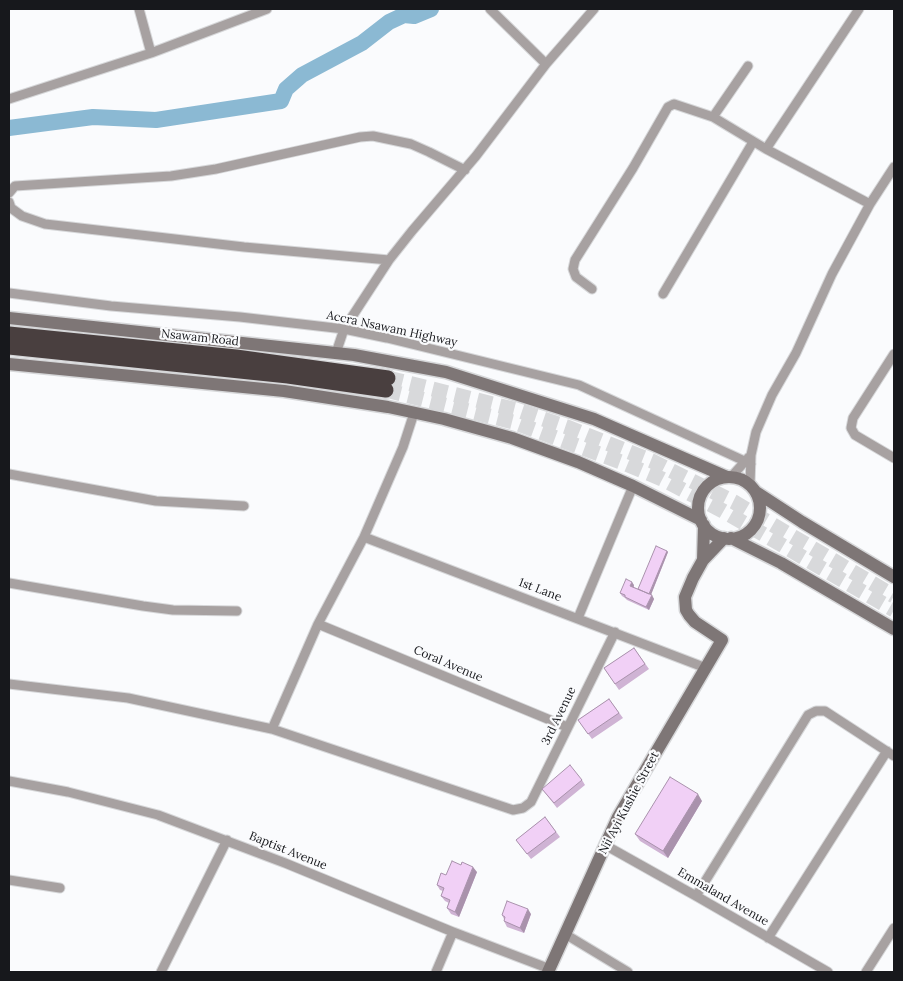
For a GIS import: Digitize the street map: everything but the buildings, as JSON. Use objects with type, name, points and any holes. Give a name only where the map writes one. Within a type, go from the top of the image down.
[{"type":"highway","name":"Nsawam Road","points":[[9,334],[236,357],[387,384],[278,375],[9,347]]},
{"type":"main road","points":[[9,318],[336,353],[446,372],[594,419],[729,477],[738,478],[809,527],[894,577]]},
{"type":"main road","points":[[9,364],[284,391],[379,405],[512,438],[578,462],[633,486],[702,522],[716,536],[728,538],[781,563],[894,629]]},
{"type":"main road","points":[[703,560],[702,522],[698,504],[702,492],[711,483],[729,477]]},
{"type":"main road","points":[[703,560],[728,538],[746,534],[754,527],[760,508],[753,488]]},
{"type":"main road","name":"Nii Ayi Kushie Street","points":[[549,970],[605,845],[637,783],[722,640],[695,622],[686,610],[685,598],[703,560]]},
{"type":"street","points":[[139,9],[151,53]]},
{"type":"street","points":[[9,99],[151,53],[267,9]]},
{"type":"street","points":[[490,9],[546,64]]},
{"type":"street","points":[[336,353],[344,329],[389,260],[464,170],[546,64],[594,9]]},
{"type":"street","points":[[766,150],[859,9]]},
{"type":"street","points":[[713,117],[748,66]]},
{"type":"street","points":[[592,289],[576,277],[572,269],[575,260],[633,168],[668,107],[674,104],[713,117],[766,150],[870,204]]},
{"type":"street","points":[[9,193],[15,186],[118,180],[198,172],[360,137],[373,136],[411,144],[464,170]]},
{"type":"street","points":[[663,294],[754,142]]},
{"type":"street","points":[[753,488],[749,460],[756,432],[772,394],[796,353],[832,274],[870,204],[894,167]]},
{"type":"street","points":[[9,202],[11,208],[22,216],[45,224],[244,247],[389,260]]},
{"type":"street","name":"Accra Nsawam Highway","points":[[9,293],[111,306],[240,317],[344,329],[404,342],[579,385],[749,460]]},
{"type":"street","points":[[894,354],[853,418],[851,428],[855,435],[894,458]]},
{"type":"street","points":[[9,684],[128,698],[272,728],[318,624],[364,537],[403,447],[414,413]]},
{"type":"street","points":[[729,477],[749,460]]},
{"type":"street","points":[[9,474],[156,501],[244,506]]},
{"type":"street","points":[[578,618],[633,486]]},
{"type":"street","name":"1st Lane","points":[[364,537],[706,668]]},
{"type":"street","points":[[9,583],[153,608],[237,611]]},
{"type":"street","name":"Coral Avenue","points":[[318,624],[567,727]]},
{"type":"street","name":"3rd Avenue","points":[[272,728],[513,810],[523,808],[532,802],[615,632]]},
{"type":"street","points":[[696,896],[808,715],[816,711],[825,711],[891,754],[768,938]]},
{"type":"street","name":"Baptist Avenue","points":[[9,781],[68,792],[158,814],[549,970]]},
{"type":"street","points":[[161,972],[227,840]]},
{"type":"street","name":"Emmaland Avenue","points":[[605,845],[828,972]]},
{"type":"street","points":[[9,880],[60,888]]},
{"type":"street","points":[[866,972],[894,928]]},
{"type":"street","points":[[436,972],[453,932]]},
{"type":"street","points":[[565,934],[628,972]]},
{"type":"waterway","points":[[9,128],[93,117],[156,120],[281,101],[286,89],[302,75],[362,43],[389,22],[404,15],[414,16],[431,9]]},
{"type":"tunnel","points":[[388,378],[517,410],[567,427],[652,461],[734,502],[894,596]]},
{"type":"tunnel","points":[[386,390],[513,422],[662,479],[723,511],[894,610]]}]
